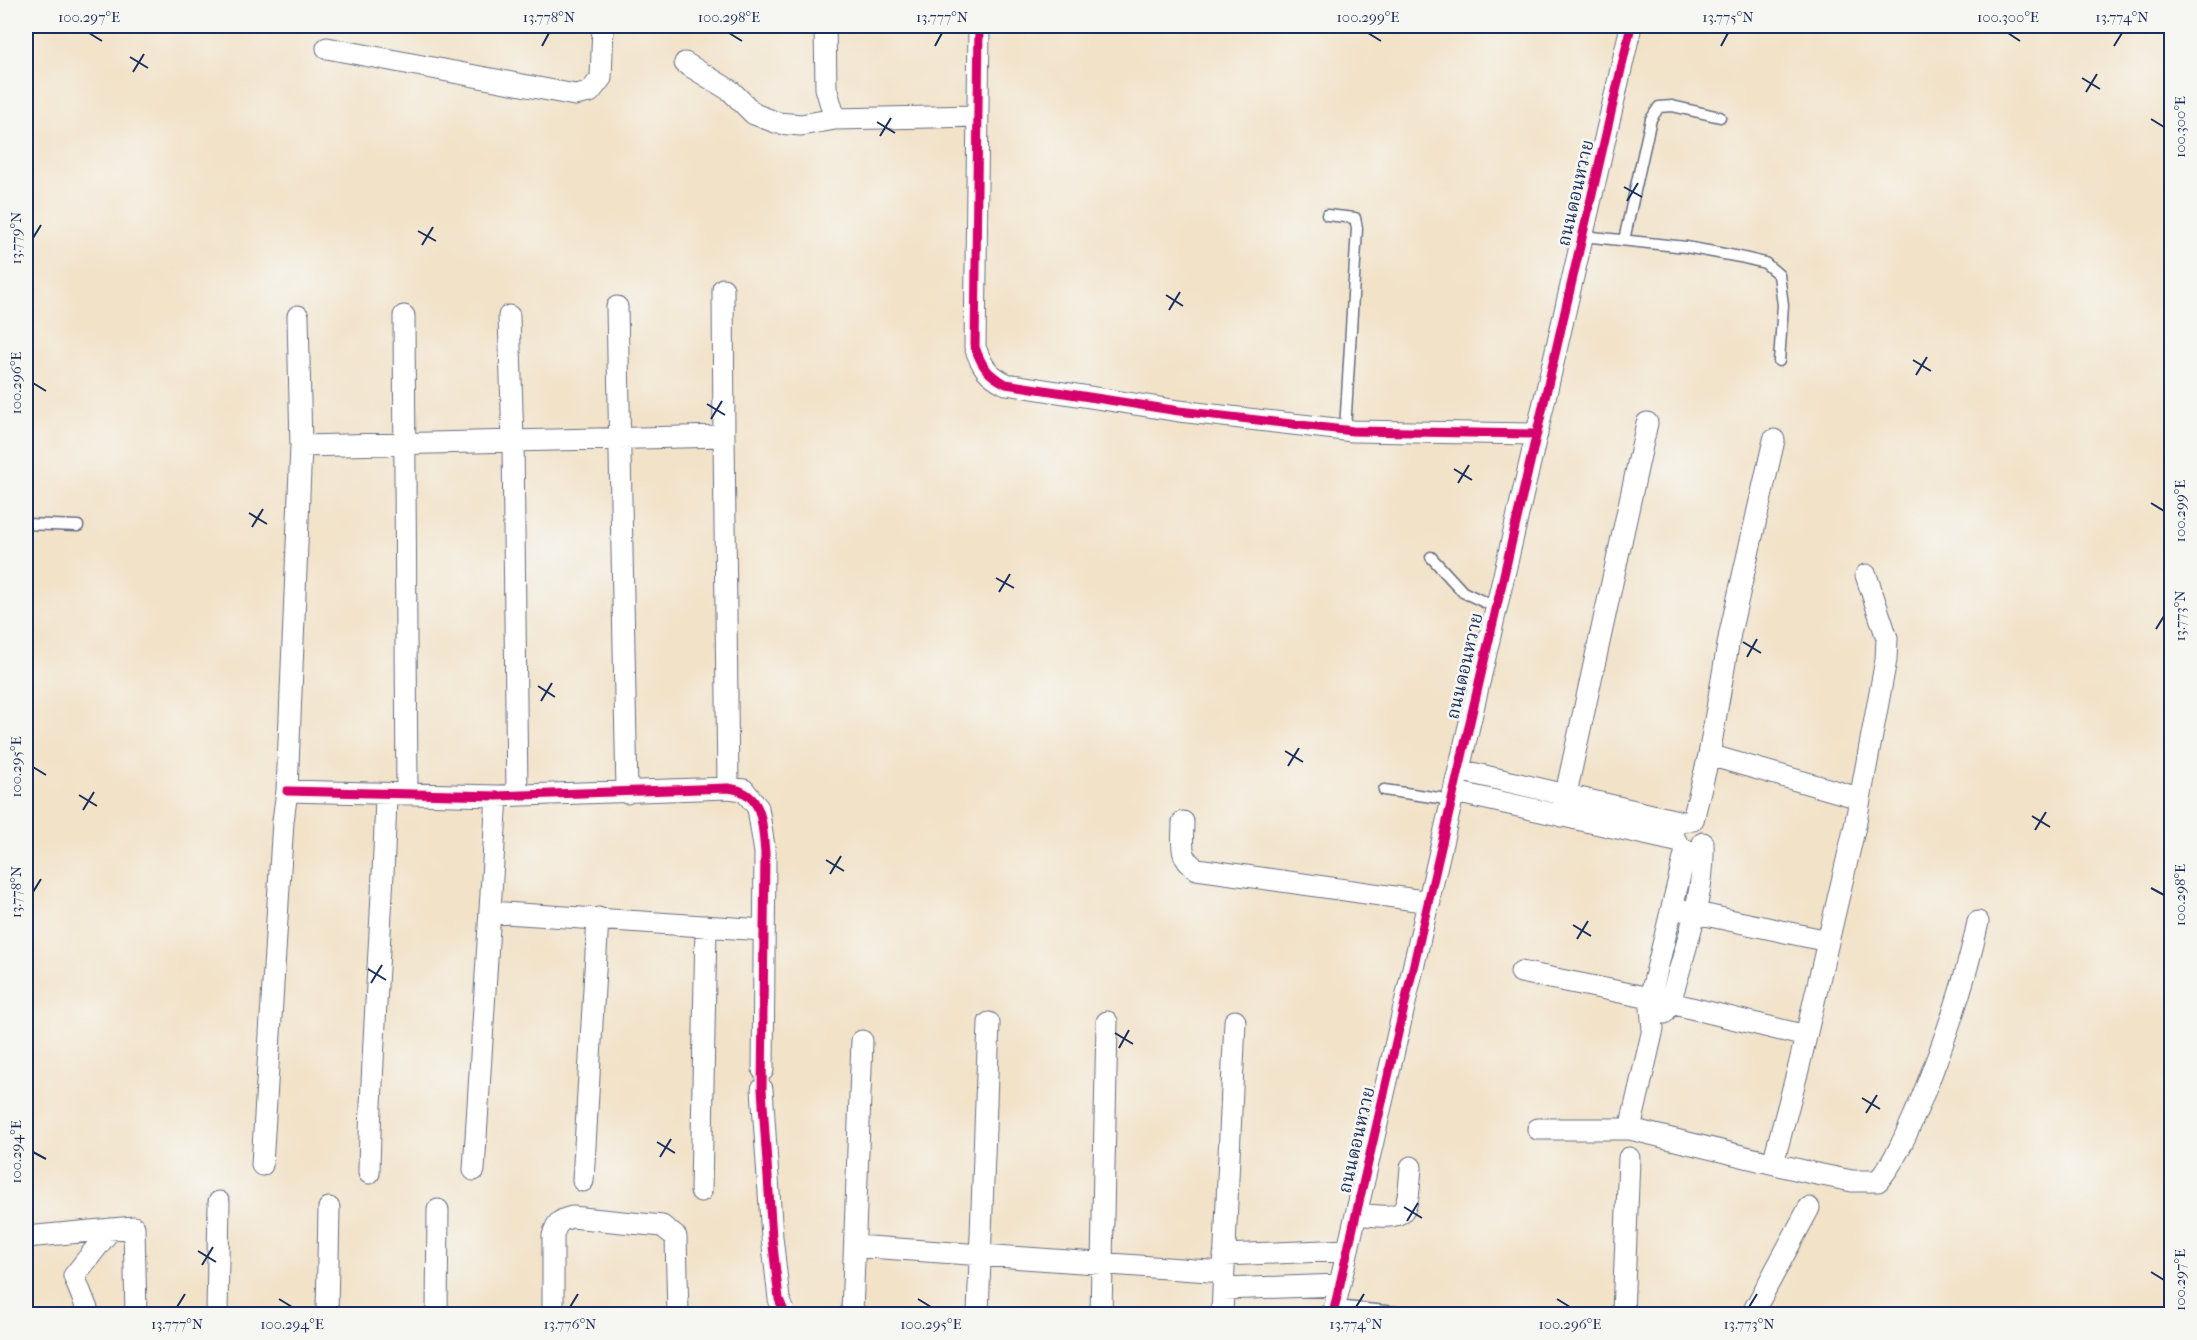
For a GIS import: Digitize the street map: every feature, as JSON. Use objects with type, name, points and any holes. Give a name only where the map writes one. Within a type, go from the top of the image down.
[{"type":"street","points":[[327,48],[575,95],[590,92],[601,78],[603,26]]},
{"type":"street","points":[[825,26],[826,88],[836,119]]},
{"type":"street","points":[[978,26],[975,347],[981,364],[989,376],[1006,384],[1179,411],[1345,430],[1537,434]]},
{"type":"street","name":"ถนนดอนหวาย","points":[[1336,1302],[1631,26]]},
{"type":"street","points":[[685,63],[713,78],[754,114],[778,123],[801,125],[836,119],[978,116]]},
{"type":"street","points":[[723,289],[728,788]]},
{"type":"street","points":[[617,307],[627,793]]},
{"type":"street","points":[[262,1165],[283,821],[287,791],[301,446],[298,316]]},
{"type":"street","points":[[369,1173],[370,1087],[383,900],[397,794],[407,443],[404,316]]},
{"type":"street","points":[[474,1170],[490,912],[507,796],[513,441],[509,316]]},
{"type":"street","points":[[1561,816],[1647,423]]},
{"type":"street","points":[[301,446],[724,436]]},
{"type":"street","points":[[1630,1129],[1660,1001],[1672,908],[1709,755],[1730,633],[1774,440]]},
{"type":"street","points":[[1773,1163],[1828,941],[1886,660],[1887,638],[1866,575]]},
{"type":"street","points":[[1709,755],[1859,798]]},
{"type":"street","points":[[1459,770],[1566,795],[1688,835]]},
{"type":"street","points":[[287,791],[507,796],[728,788],[744,790],[752,798],[762,824],[765,853],[763,1079],[772,1237],[779,1299],[785,1314]]},
{"type":"street","points":[[1454,796],[1561,816],[1688,835]]},
{"type":"street","points":[[1183,822],[1183,855],[1187,863],[1197,869],[1430,902]]},
{"type":"street","points":[[1660,1001],[1694,912],[1701,878],[1688,835]]},
{"type":"street","points":[[1672,908],[1828,941]]},
{"type":"street","points":[[490,912],[764,930]]},
{"type":"street","points":[[583,1180],[598,918]]},
{"type":"street","points":[[1538,1129],[1630,1129],[1866,1183],[1878,1181],[1887,1171],[1902,1143],[1936,1063],[1972,953],[1978,922]]},
{"type":"street","points":[[702,1191],[706,926]]},
{"type":"street","points":[[1521,972],[1660,1001],[1806,1036]]},
{"type":"street","points":[[1222,1314],[1235,1021]]},
{"type":"street","points":[[1101,1314],[1107,1022]]},
{"type":"street","points":[[978,1314],[989,1023]]},
{"type":"street","points":[[852,1314],[862,1041]]},
{"type":"street","points":[[1623,1314],[1629,1158]]},
{"type":"street","points":[[1357,1214],[1393,1218],[1402,1213],[1408,1202],[1411,1167]]},
{"type":"street","points":[[217,1314],[219,1202]]},
{"type":"street","points":[[327,1314],[329,1208]]},
{"type":"street","points":[[1752,1314],[1809,1208]]},
{"type":"street","points":[[437,1314],[438,1210]]},
{"type":"street","points":[[553,1314],[553,1236],[561,1219],[572,1217],[662,1226],[670,1230],[676,1237],[678,1314]]},
{"type":"street","points":[[26,1237],[134,1227],[136,1314]]},
{"type":"street","points":[[89,1314],[74,1276],[111,1229]]},
{"type":"street","points":[[855,1246],[1224,1272],[1336,1302]]},
{"type":"street","points":[[1224,1272],[1348,1250]]},
{"type":"lane","points":[[1624,240],[1651,119],[1659,107],[1672,106],[1720,117]]},
{"type":"lane","points":[[1327,214],[1355,218],[1357,228],[1345,430]]},
{"type":"lane","points":[[1583,236],[1686,247],[1765,263],[1779,275],[1783,305],[1779,361]]},
{"type":"lane","points":[[26,524],[78,526]]},
{"type":"lane","points":[[1431,557],[1463,592],[1495,607]]},
{"type":"lane","points":[[1384,790],[1454,796]]},
{"type":"lane","points":[[1336,1302],[1416,1314]]},
{"type":"cycle path","points":[[979,26],[975,347],[980,360],[990,374],[1006,384],[1179,411],[1353,431],[1537,434]]},
{"type":"cycle path","points":[[1333,1314],[1631,26]]},
{"type":"cycle path","points":[[287,791],[497,796],[728,788],[740,791],[755,802],[761,820],[765,853],[762,1089],[772,1237],[779,1299],[785,1314]]}]
